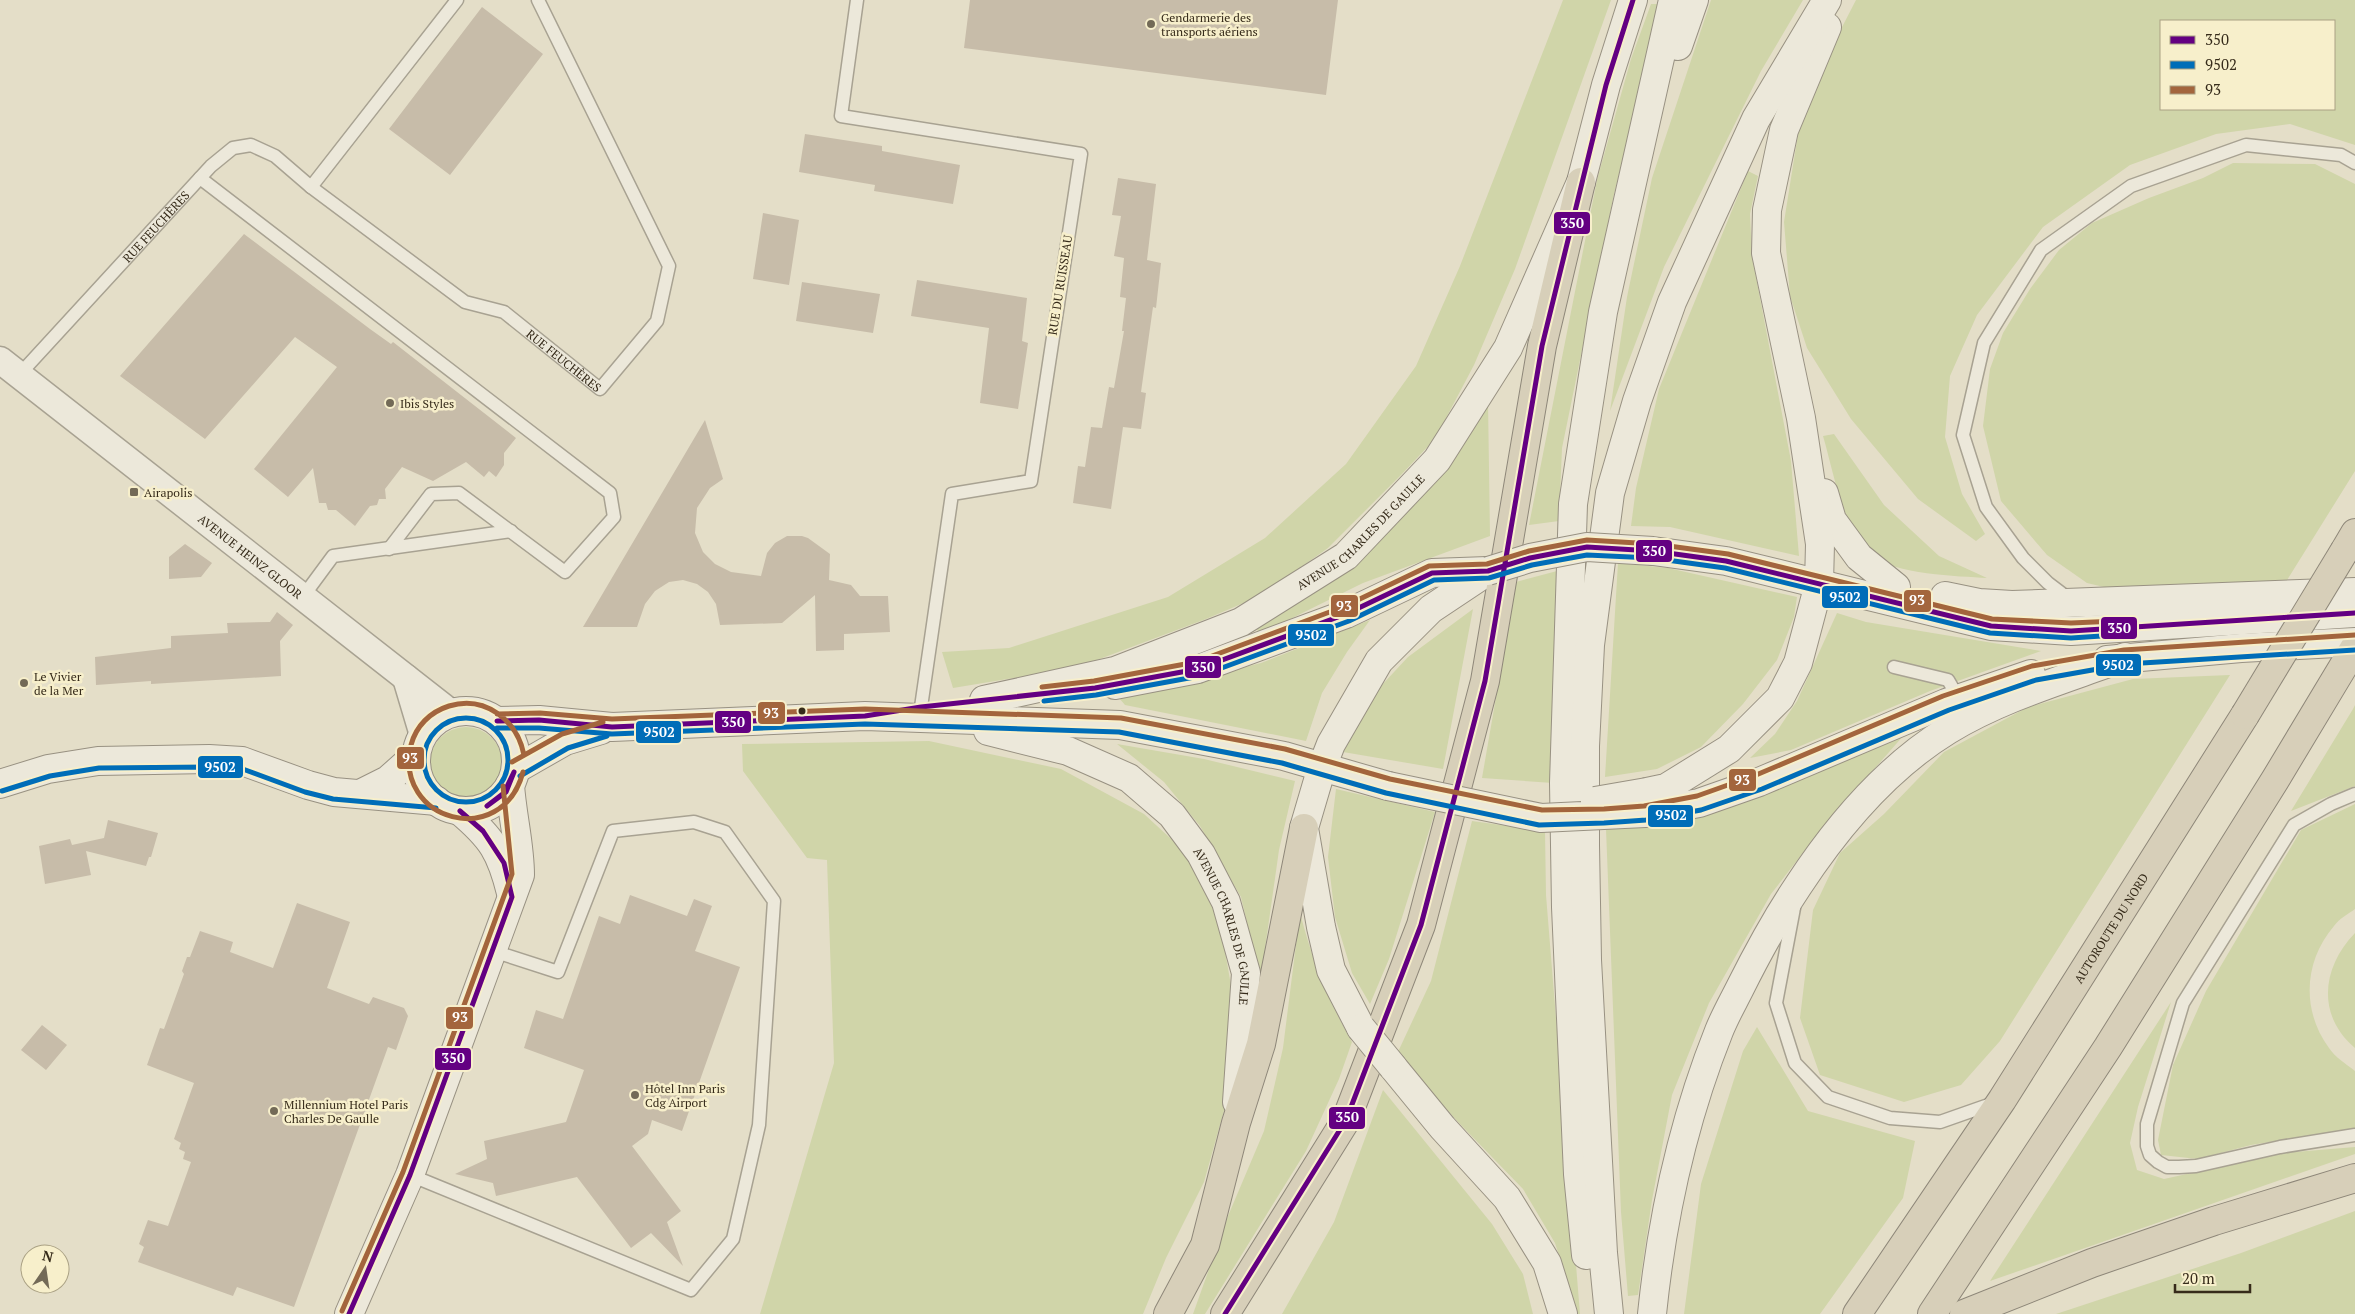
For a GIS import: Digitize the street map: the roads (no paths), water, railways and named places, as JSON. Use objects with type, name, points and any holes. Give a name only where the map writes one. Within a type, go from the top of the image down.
[{"type":"highway","points":[[1225,1314],[1346,1120],[1421,925],[1485,681],[1542,346],[1581,182]]},
{"type":"highway","name":"AUTOROUTE DU NORD","points":[[1857,1314],[2002,1100],[2244,715],[2350,542]]},
{"type":"highway","points":[[1932,1314],[2108,1047],[2355,647]]},
{"type":"highway","points":[[1168,1314],[1205,1245],[1236,1123],[1261,1044],[1304,828]]},
{"type":"highway","points":[[1964,1314],[2092,1263],[2214,1221],[2355,1178]]},
{"type":"main road","name":"AVENUE CHARLES DE GAULLE","points":[[929,713],[1115,671],[1241,622],[1346,556],[1437,460],[1508,348],[1581,182],[1606,85],[1633,0]]},
{"type":"main road","points":[[1592,1314],[1578,1174],[1566,907],[1565,773],[1573,504],[1603,312],[1673,0]]},
{"type":"main road","points":[[1625,210],[1694,0]]},
{"type":"main road","points":[[1609,1314],[1603,1254],[1587,960],[1585,746],[1590,645],[1610,493],[1637,401],[1672,302],[1756,119],[1826,0]]},
{"type":"main road","points":[[1838,0],[1784,130],[1767,210],[1766,253],[1802,418],[1832,520],[1859,557],[1896,587]]},
{"type":"main road","points":[[1646,802],[1729,749],[1780,698],[1798,663],[1819,584],[1820,544],[1802,418]]},
{"type":"main road","points":[[1563,1314],[1547,1263],[1507,1198],[1443,1128],[1362,1028],[1331,970],[1321,927],[1304,828],[1322,767],[1352,706],[1379,661],[1431,609],[1488,571],[1530,558],[1587,547],[1653,551],[1726,561],[1992,626],[2071,631],[2355,614]]},
{"type":"main road","name":"AVENUE CHARLES DE GAULLE","points":[[984,700],[1095,688],[1198,669],[1346,614],[1432,573],[1488,571]]},
{"type":"main road","points":[[1861,595],[1896,587],[1979,603],[2073,603],[2355,592]]},
{"type":"main road","points":[[1646,802],[1699,803],[1760,782],[1959,699],[2034,673],[2126,657],[2355,642]]},
{"type":"main road","points":[[1652,1314],[1658,1260],[1689,1118],[1720,1029],[1770,928],[1833,835],[1872,792],[1912,757],[1948,730],[1988,710],[2048,685],[2126,657]]},
{"type":"main road","points":[[349,1314],[410,1175],[520,875],[520,855],[512,815],[513,777],[517,755],[507,731],[486,714],[474,711],[451,713],[437,719],[419,745],[388,780],[360,794]]},
{"type":"main road","name":"AVENUE CHARLES DE GAULLE","points":[[929,713],[1068,750],[1129,778],[1172,815],[1201,854],[1226,902],[1246,973],[1236,1123]]},
{"type":"main road","name":"AVENUE CHARLES DE GAULLE","points":[[497,721],[539,720],[612,727],[929,713],[1120,725],[1284,756],[1388,786],[1486,804],[1542,818],[1646,802]]},
{"type":"main road","name":"AVENUE CHARLES DE GAULLE","points":[[513,777],[565,742],[612,727]]},
{"type":"main road","points":[[419,745],[416,770],[420,783],[430,797],[449,806],[483,831],[504,863],[512,897]]},
{"type":"main road","points":[[0,784],[48,769],[98,761],[194,758],[242,761],[308,785],[334,792],[477,811],[493,804],[504,795],[513,777]]},
{"type":"street","name":"AVENUE HEINZ GLOOR","points":[[10,367],[451,713]]},
{"type":"street","points":[[406,678],[419,745]]},
{"type":"lane","points":[[312,187],[458,0]]},
{"type":"lane","name":"RUE FEUCHÈRES","points":[[10,367],[200,178],[233,148],[250,145],[275,156],[312,187],[465,302],[504,312],[600,389],[657,321],[669,266],[538,0]]},
{"type":"lane","name":"RUE DU RUISSEAU","points":[[858,0],[840,116],[1081,154],[1030,481],[952,494],[929,713]]},
{"type":"lane","points":[[2073,603],[2048,583],[2023,558],[1986,507],[1963,435],[1984,343],[2041,250],[2132,186],[2246,145],[2341,155],[2355,163]]},
{"type":"lane","points":[[200,178],[610,492],[614,517],[565,572],[459,493],[431,494],[389,549]]},
{"type":"lane","points":[[302,598],[333,556],[511,532]]},
{"type":"lane","points":[[1894,668],[1948,680],[1959,699]]},
{"type":"lane","points":[[2355,794],[2331,804],[2294,824],[2183,1003],[2147,1124],[2147,1146],[2150,1155],[2158,1162],[2167,1167],[2180,1167],[2196,1166],[2280,1147],[2355,1136]]},
{"type":"lane","points":[[410,1175],[691,1290],[733,1240],[759,1125],[774,901],[725,832],[694,822],[613,831],[558,972],[493,951]]},
{"type":"lane","points":[[1798,886],[1776,1003],[1796,1063],[1828,1097],[1890,1118],[1940,1122],[2002,1100]]},
{"type":"place","name":"Gendarmerie des transports aériens","points":[[1151,24]]},
{"type":"place","name":"Ibis Styles","points":[[390,403]]},
{"type":"place","name":"Airapolis","points":[[134,492]]},
{"type":"place","name":"Le Vivier de la Mer","points":[[24,683]]},
{"type":"place","name":"Hôtel Inn Paris Cdg Airport","points":[[635,1095]]},
{"type":"place","name":"Millennium Hotel Paris Charles De Gaulle","points":[[274,1111]]}]
